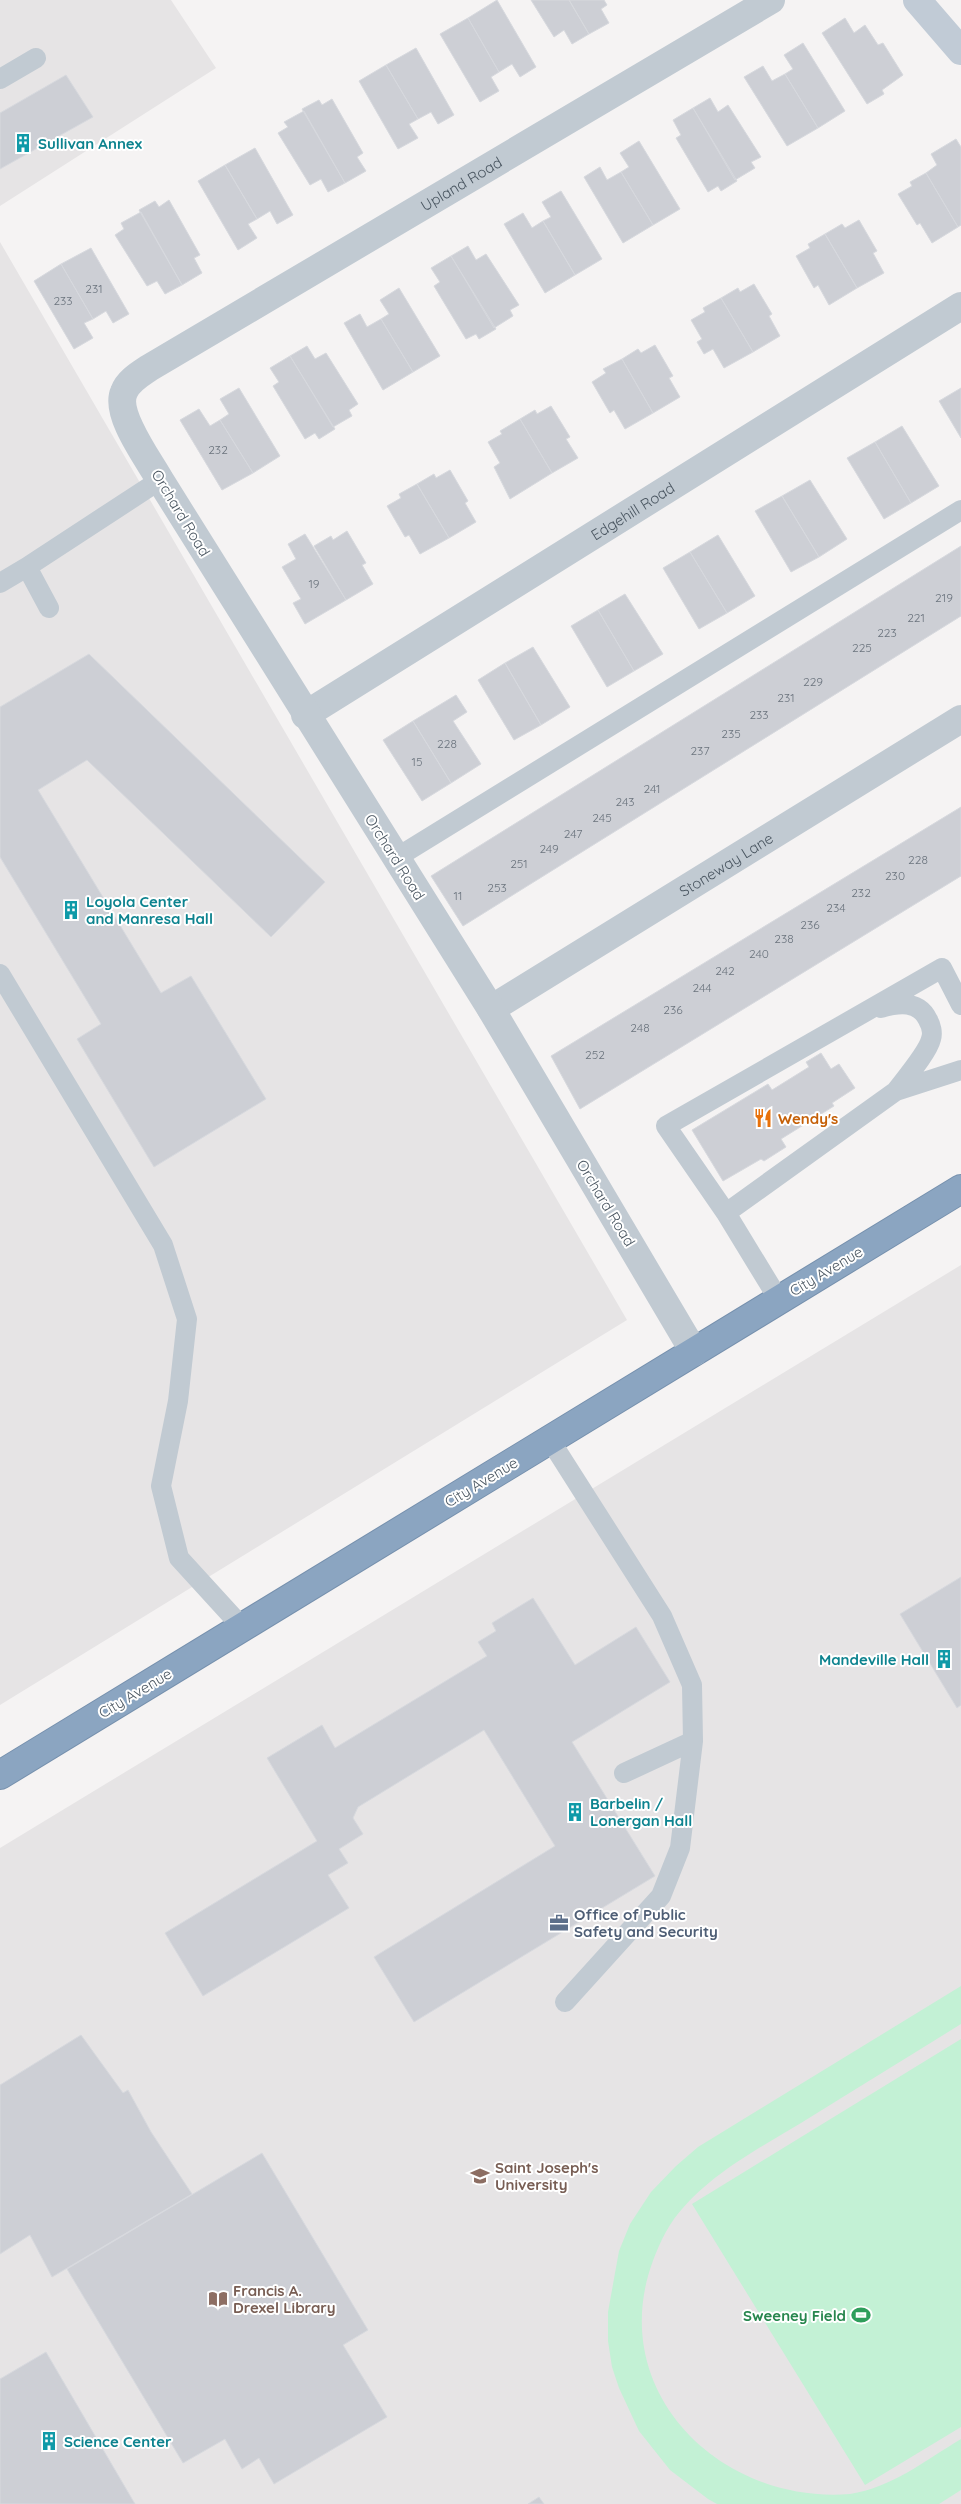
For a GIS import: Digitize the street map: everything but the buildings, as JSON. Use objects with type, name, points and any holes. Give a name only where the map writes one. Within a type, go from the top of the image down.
[{"type":"highway","name":"City Avenue","points":[[0,1775],[961,1189]]},
{"type":"main road","points":[[917,0],[961,51]]},
{"type":"street","name":"Upland Road","points":[[149,368],[771,0]]},
{"type":"street","name":"Edgehill Road","points":[[305,715],[961,306]]},
{"type":"street","name":"Orchard Road","points":[[149,368],[135,378],[124,391],[121,403],[124,417],[160,480],[305,715],[491,1009],[694,1352]]},
{"type":"street","name":"Stoneway Lane","points":[[491,1009],[961,720]]},
{"type":"lane","points":[[0,79],[36,58]]},
{"type":"lane","points":[[0,583],[160,480]]},
{"type":"lane","points":[[396,858],[961,510]]},
{"type":"lane","points":[[27,567],[49,608]]},
{"type":"lane","points":[[779,1300],[726,1214],[666,1126],[942,968],[961,1005]]},
{"type":"lane","points":[[0,974],[163,1245],[186,1319],[178,1401],[161,1486],[179,1558],[242,1627]]},
{"type":"lane","points":[[863,1013],[895,1004],[914,1005],[925,1013],[931,1026],[932,1039],[896,1091]]},
{"type":"lane","points":[[726,1214],[896,1091],[961,1070]]},
{"type":"lane","points":[[550,1440],[662,1616],[692,1685],[693,1741],[680,1848],[660,1896],[565,2002]]},
{"type":"lane","points":[[624,1773],[693,1741]]},
{"type":"shaded area","points":[[0,0],[171,0],[216,68],[0,206]]},
{"type":"shaded area","points":[[0,242],[627,1320],[0,1705]]},
{"type":"shaded area","name":"Saint Joseph's University","points":[[961,1265],[961,2504],[0,2504],[0,1848]]},
{"type":"green space","points":[[961,1986],[961,2024],[749,2154],[716,2177],[687,2204],[674,2219],[662,2239],[656,2254],[648,2276],[642,2321],[648,2364],[664,2402],[689,2435],[722,2462],[761,2482],[804,2493],[850,2494],[880,2486],[908,2472],[961,2439],[961,2490],[939,2504],[717,2504],[670,2470],[639,2431],[619,2388],[612,2367],[608,2341],[608,2312],[619,2251],[630,2224],[651,2192],[698,2147]]},
{"type":"green space","name":"Sweeney Field","points":[[961,2039],[961,2427],[865,2485],[692,2204]]},
{"type":"place","name":"Sullivan Annex","points":[[23,143]]},
{"type":"place","name":"Loyola Center and Manresa Hall","points":[[71,910]]},
{"type":"place","name":"Wendy's","points":[[763,1118]]},
{"type":"place","name":"Mandeville Hall","points":[[944,1659]]},
{"type":"place","name":"Barbelin / Lonergan Hall","points":[[575,1812]]},
{"type":"place","name":"Office of Public Safety and Security","points":[[559,1923]]},
{"type":"place","name":"Saint Joseph's University","points":[[480,2176]]},
{"type":"place","name":"Francis A. Drexel Library","points":[[218,2299]]},
{"type":"place","name":"Sweeney Field","points":[[861,2315]]},
{"type":"place","name":"Science Center","points":[[49,2441]]}]
